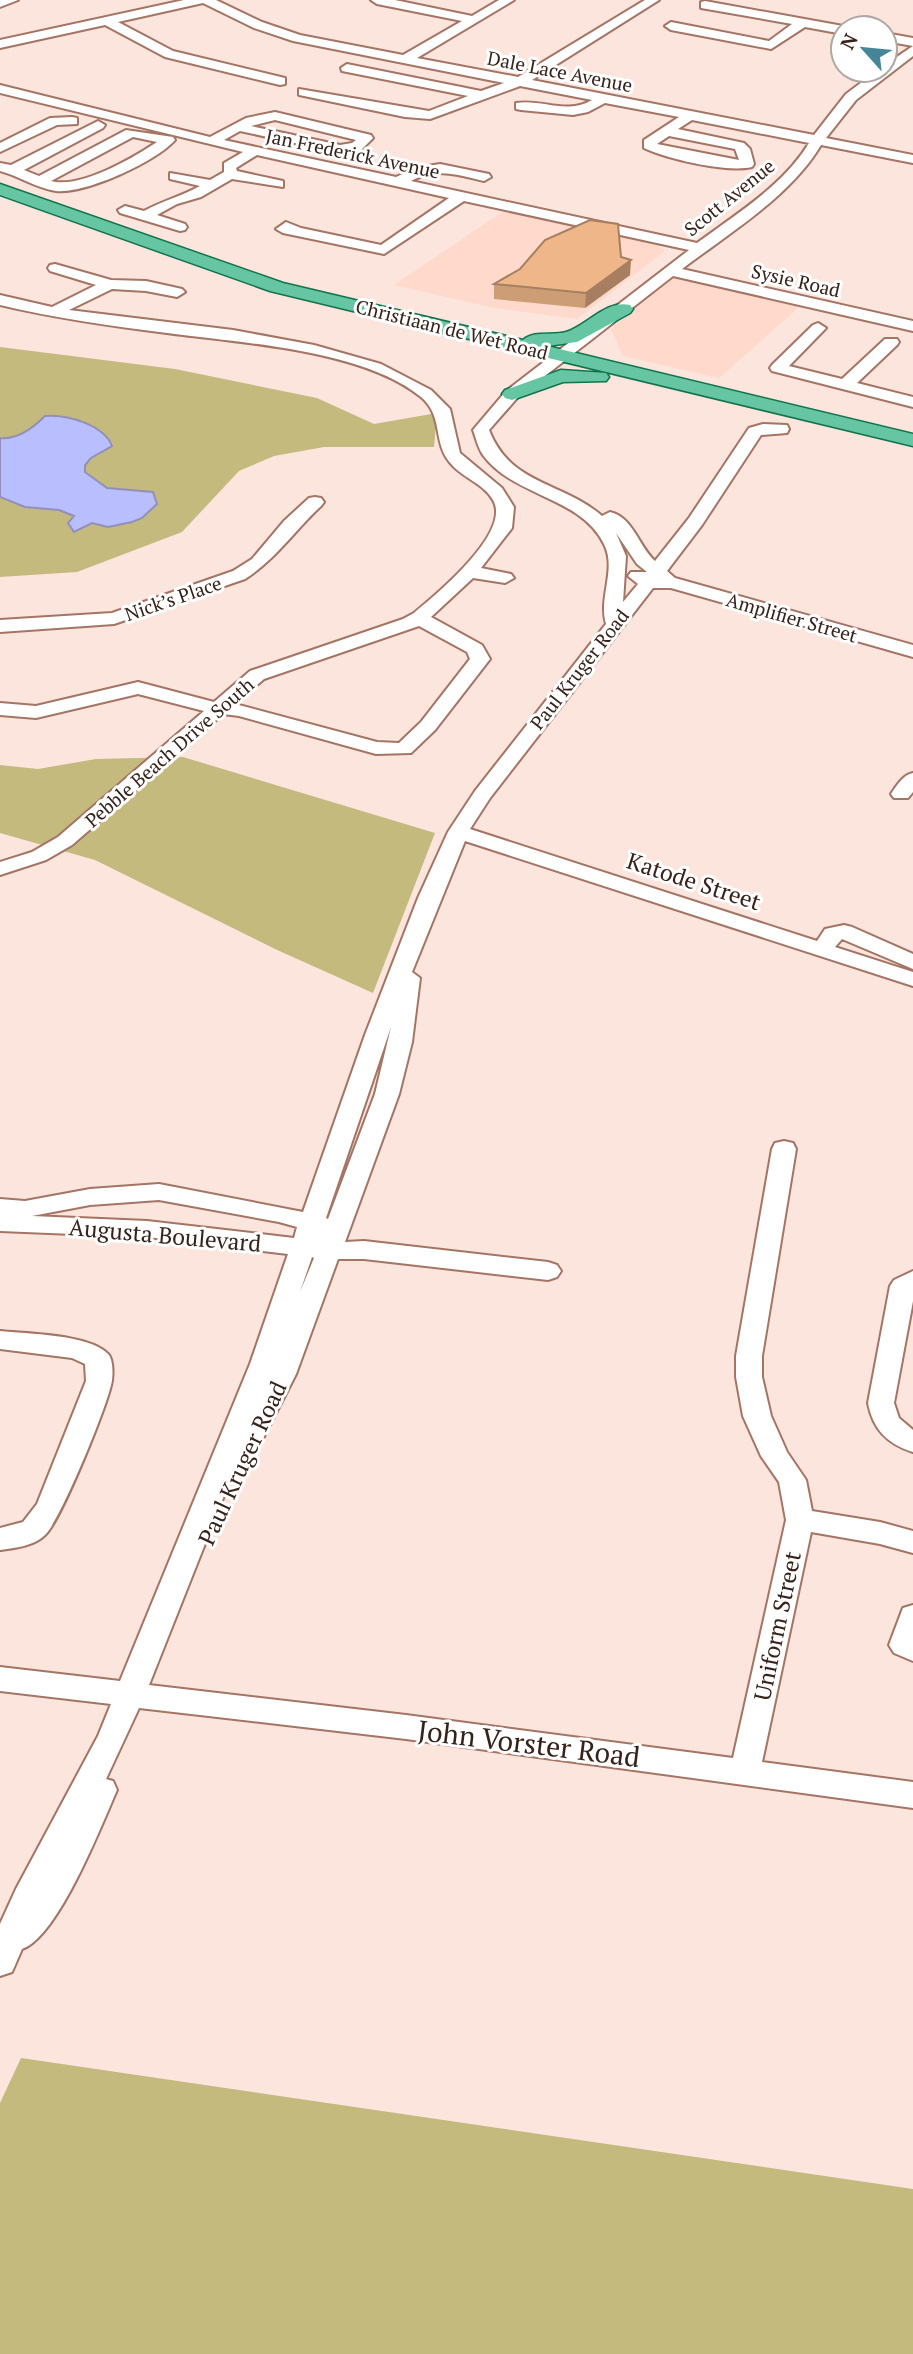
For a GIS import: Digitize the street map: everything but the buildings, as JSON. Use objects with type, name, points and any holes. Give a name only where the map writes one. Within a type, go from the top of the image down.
[{"type":"main road","name":"Christiaan de Wet Road","points":[[0,189],[256,280],[913,447]]},
{"type":"main road","name":"Christiaan de Wet Road","points":[[0,208],[174,264],[500,349],[558,358]]},
{"type":"main road","points":[[449,328],[519,340],[551,342],[582,334],[623,309]]},
{"type":"main road","points":[[606,322],[593,343],[596,352],[645,380]]},
{"type":"main road","points":[[500,349],[518,361],[524,370],[519,383],[506,400]]},
{"type":"main road","points":[[506,400],[561,376],[645,380]]},
{"type":"main road","name":"Christiaan de Wet Road","points":[[645,380],[913,440]]},
{"type":"street","points":[[0,3],[12,0]]},
{"type":"street","points":[[0,44],[203,0]]},
{"type":"street","name":"Dale Lace Avenue","points":[[203,0],[284,35],[913,159]]},
{"type":"street","points":[[377,0],[474,20]]},
{"type":"street","points":[[404,60],[508,0]]},
{"type":"street","points":[[304,92],[405,113],[430,115],[523,80],[653,0]]},
{"type":"street","points":[[705,5],[829,28]]},
{"type":"street","points":[[106,20],[169,54],[280,81]]},
{"type":"street","points":[[671,26],[771,45],[802,23]]},
{"type":"street","name":"Scott Avenue","points":[[558,358],[796,170],[851,97],[913,50]]},
{"type":"street","points":[[346,68],[481,95]]},
{"type":"street","points":[[217,80],[235,71]]},
{"type":"street","name":"Jan Frederick Avenue","points":[[0,89],[255,151],[699,248]]},
{"type":"street","points":[[521,106],[557,112],[579,111],[603,99]]},
{"type":"street","points":[[212,141],[257,117],[275,116],[366,138],[366,141],[356,147],[340,149],[239,127]]},
{"type":"street","points":[[666,131],[739,146],[748,162],[734,165],[650,147],[649,143],[666,131],[689,116]]},
{"type":"street","points":[[0,148],[56,120],[72,121]]},
{"type":"street","points":[[6,168],[98,125]]},
{"type":"street","points":[[6,168],[40,181],[62,187],[94,181],[168,140],[131,134],[40,181]]},
{"type":"street","points":[[146,216],[172,201],[214,185],[230,171],[234,162],[255,151]]},
{"type":"street","points":[[214,165],[278,184]]},
{"type":"street","points":[[398,182],[418,170],[436,167],[484,177]]},
{"type":"street","points":[[175,176],[214,185]]},
{"type":"street","points":[[294,229],[359,246],[395,235],[406,235],[461,196]]},
{"type":"street","points":[[125,210],[180,227]]},
{"type":"street","points":[[55,268],[110,284],[146,286],[177,292]]},
{"type":"street","name":"Sysie Road","points":[[670,271],[913,326]]},
{"type":"street","points":[[53,312],[110,284]]},
{"type":"street","name":"Pebble Beach Drive South","points":[[0,300],[53,312],[173,330],[231,335],[364,364],[417,388],[442,409],[452,455],[465,469],[499,495],[506,510],[502,530],[440,602],[419,619],[265,671],[216,708],[65,841],[39,856],[0,870]]},
{"type":"street","points":[[818,328],[778,365],[778,369],[913,402]]},
{"type":"street","points":[[844,386],[891,342]]},
{"type":"street","points":[[558,358],[506,400],[481,430],[493,457],[513,474],[565,500],[608,534],[615,547],[618,566],[618,587],[613,605],[614,622]]},
{"type":"street","points":[[487,425],[495,444],[509,456],[602,510],[615,521],[631,540],[652,576]]},
{"type":"street","name":"Paul Kruger Road","points":[[1,1959],[31,1924],[68,1865],[136,1697],[241,1454],[284,1374],[320,1237],[387,1094],[400,1042],[412,942],[458,832],[482,795],[614,622],[696,521],[755,432],[781,429]]},
{"type":"street","name":"Nick’s Place","points":[[0,626],[114,618],[239,575],[258,563],[290,525],[315,502]]},
{"type":"street","points":[[631,540],[664,544],[678,542]]},
{"type":"street","name":"Amplifier Street","points":[[618,566],[913,651]]},
{"type":"street","points":[[467,571],[505,578]]},
{"type":"street","points":[[0,709],[36,712],[138,688],[216,708],[240,710],[376,748],[391,750],[409,747],[480,659],[475,649],[419,619]]},
{"type":"street","name":"Katode Street","points":[[458,832],[913,979]]},
{"type":"street","points":[[822,950],[833,934],[844,932],[913,962]]},
{"type":"street","name":"Uniform Street","points":[[745,1772],[800,1520],[792,1480],[775,1456],[757,1416],[749,1377],[749,1356],[784,1149]]},
{"type":"street","name":"Augusta Boulevard","points":[[0,1207],[25,1209],[90,1197],[159,1192],[320,1237]]},
{"type":"street","name":"Augusta Boulevard","points":[[0,1223],[320,1237]]},
{"type":"street","points":[[320,1237],[364,1250],[548,1271]]},
{"type":"street","points":[[913,1280],[903,1286],[881,1403],[884,1418],[891,1430],[913,1442]]},
{"type":"street","points":[[0,1340],[85,1351],[98,1359],[99,1381],[43,1520],[34,1531],[0,1539]]},
{"type":"street","points":[[800,1520],[880,1533],[913,1542]]},
{"type":"street","points":[[913,1616],[904,1645],[913,1649]]},
{"type":"street","name":"John Vorster Road","points":[[0,1679],[359,1721],[913,1795]]},
{"type":"shaded area","points":[[505,210],[657,245],[665,251],[577,319],[494,308],[394,285]]},
{"type":"shaded area","points":[[674,274],[804,303],[719,378],[623,356],[611,329]]},
{"type":"shaded area","points":[[0,347],[175,369],[317,398],[374,424],[437,413],[434,447],[324,447],[274,456],[239,471],[182,532],[77,572],[0,577]]},
{"type":"shaded area","points":[[183,757],[435,833],[373,993],[275,949],[95,860],[0,833],[0,765],[38,769],[96,759]]},
{"type":"shaded area","points":[[21,2058],[913,2189],[913,2354],[0,2354],[0,2103]]},
{"type":"water","points":[[45,416],[74,419],[101,432],[112,446],[91,458],[85,465],[85,472],[107,488],[153,492],[157,504],[142,518],[132,522],[108,527],[92,523],[74,532],[68,523],[74,516],[59,510],[25,507],[0,497],[0,438],[19,435]]}]
